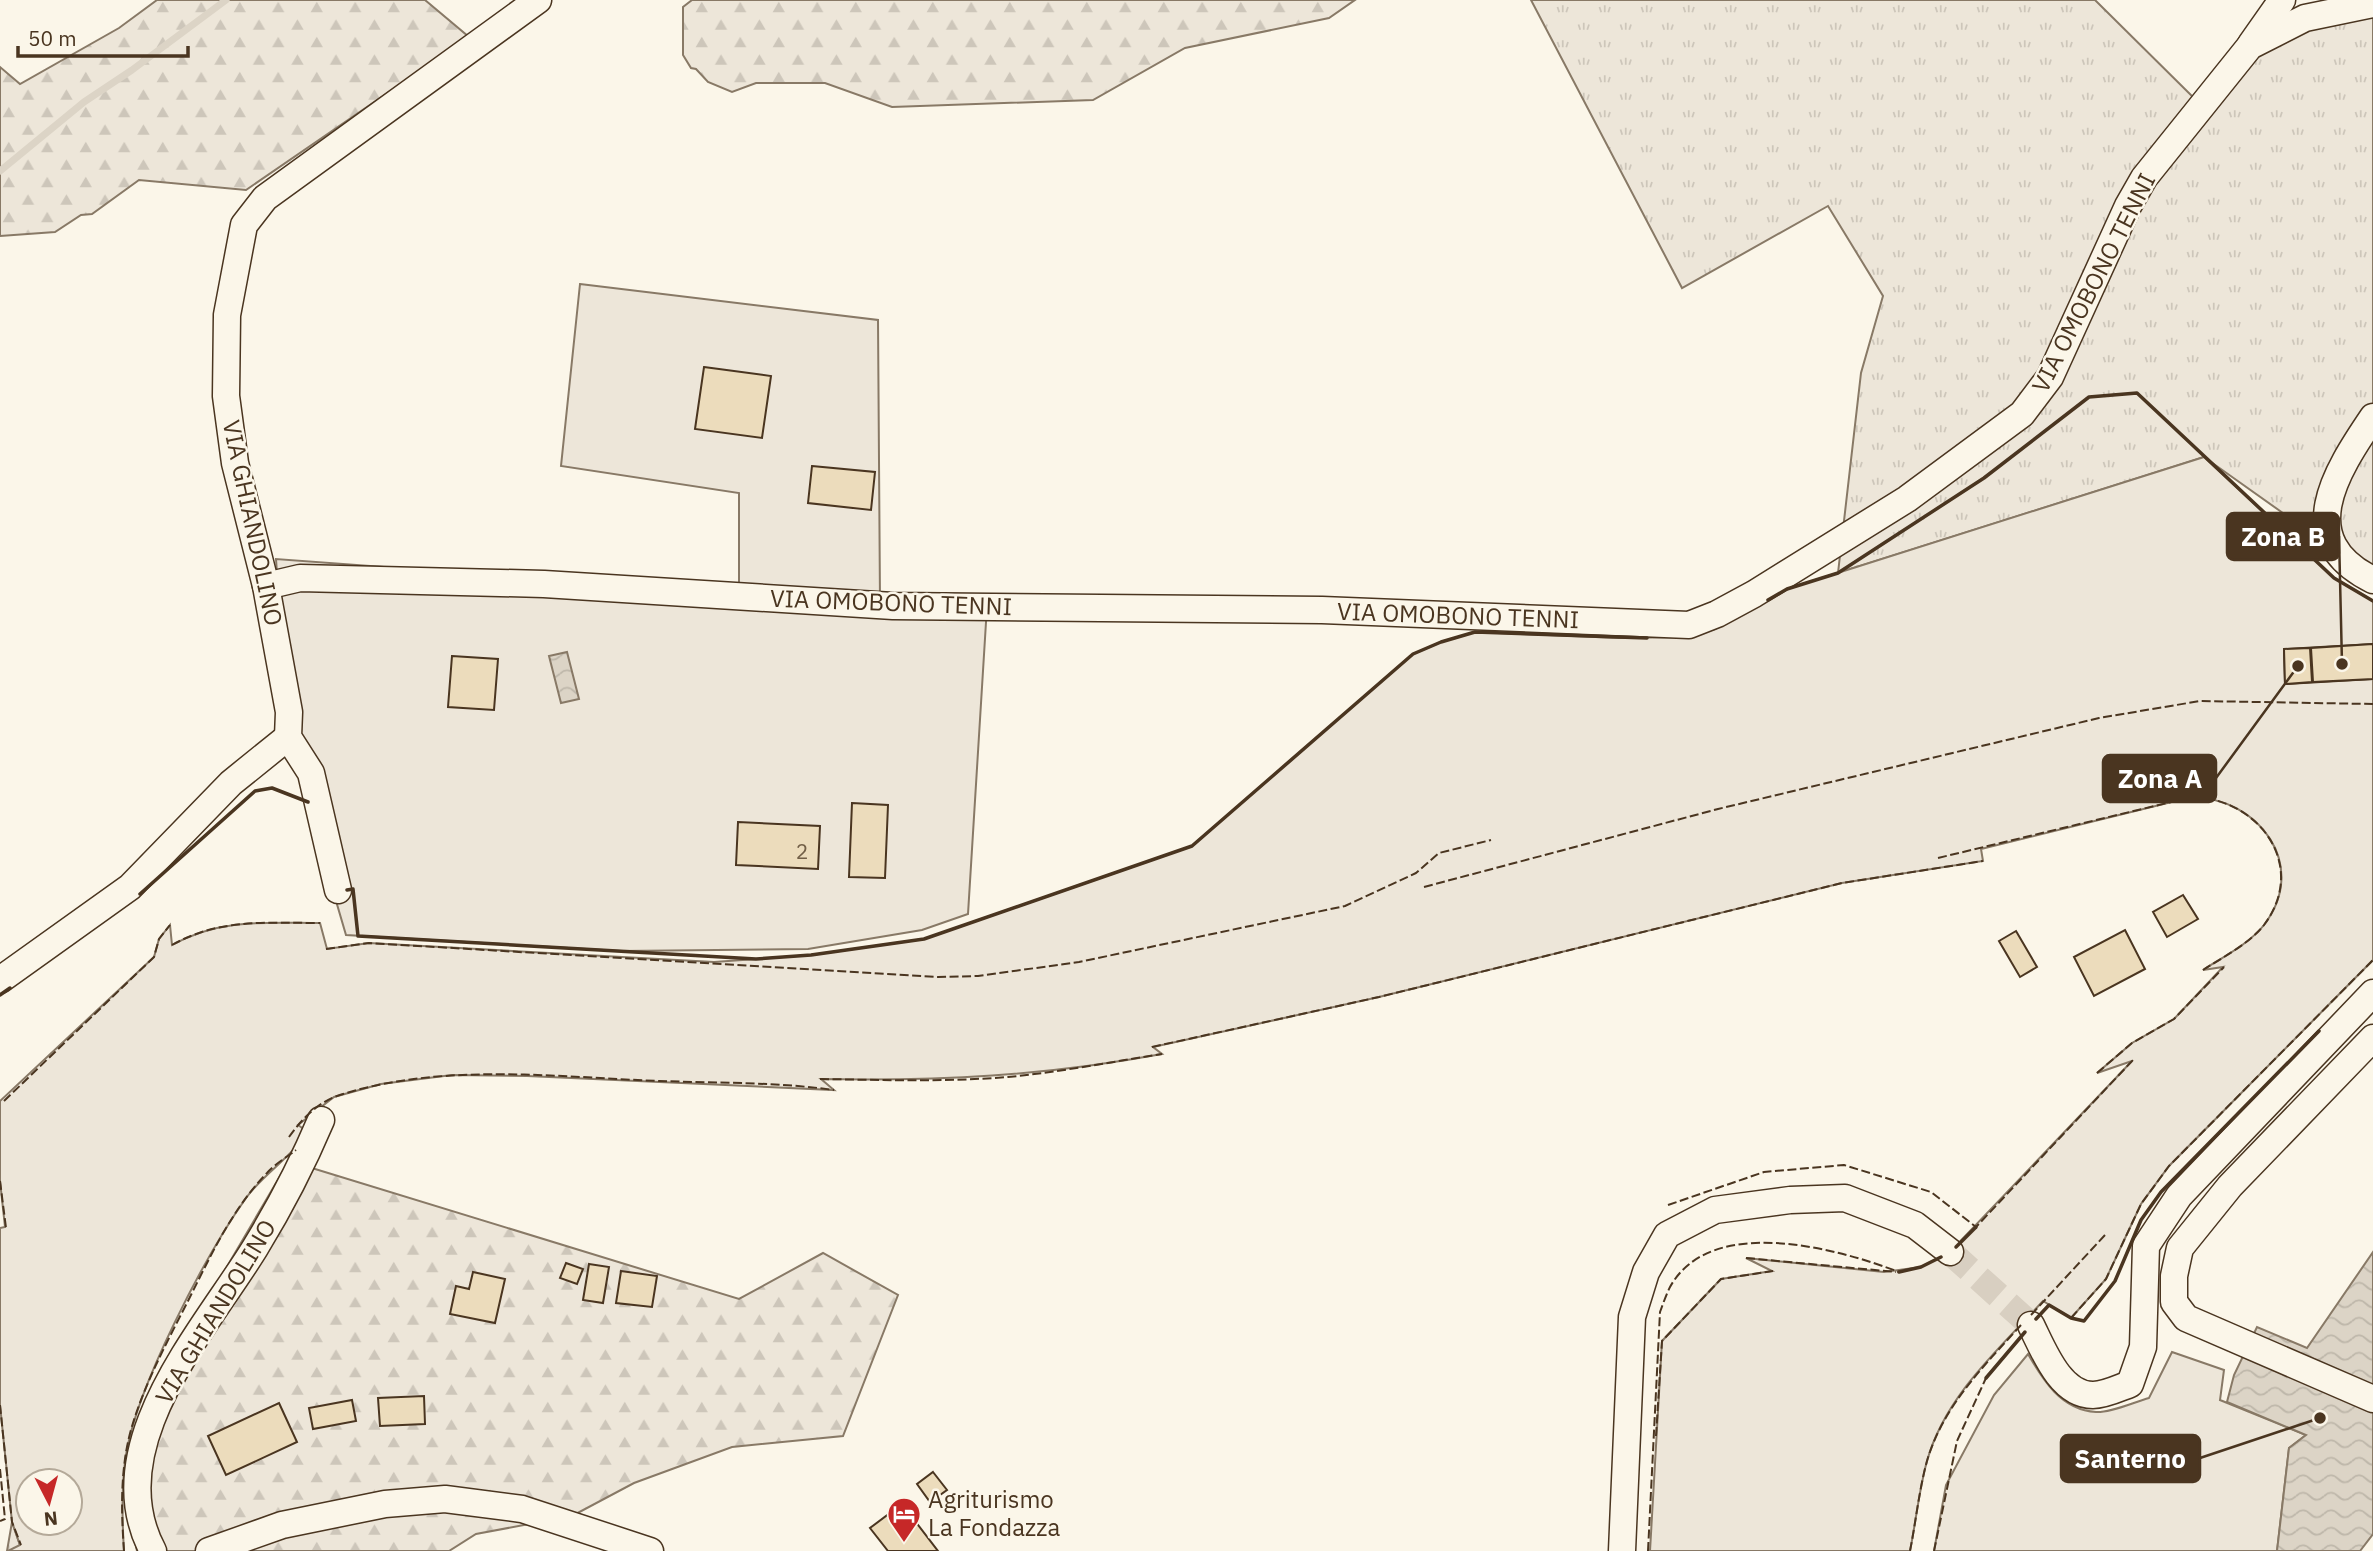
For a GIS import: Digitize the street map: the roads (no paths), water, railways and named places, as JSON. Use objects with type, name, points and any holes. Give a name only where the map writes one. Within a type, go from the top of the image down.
[{"type":"street","name":"VIA GHIANDOLINO","points":[[288,737],[289,712],[266,586],[234,463],[226,396],[227,315],[244,225],[265,198],[538,0]]},
{"type":"street","points":[[2250,46],[2282,0]]},
{"type":"street","name":"VIA OMOBONO TENNI","points":[[266,586],[300,578],[544,584],[893,606],[1322,610],[1689,625],[1717,614],[1754,594],[1907,499],[2022,414],[2050,377],[2128,206],[2144,178],[2250,46],[2305,18],[2373,4]]},
{"type":"street","points":[[2373,417],[2330,493],[2326,528],[2339,557],[2373,580]]},
{"type":"street","points":[[0,980],[130,887],[231,783],[288,737],[311,773],[338,890]]},
{"type":"street","points":[[2031,1325],[2047,1357],[2070,1388],[2092,1395],[2130,1384],[2143,1348],[2146,1246],[2179,1196],[2373,993]]},
{"type":"street","points":[[2373,1038],[2230,1186],[2180,1248],[2174,1276],[2174,1302],[2186,1318],[2373,1399]]},
{"type":"street","name":"VIA GHIANDOLINO","points":[[153,1551],[146,1538],[139,1504],[141,1450],[160,1400],[191,1344],[254,1250],[296,1180],[321,1120]]},
{"type":"street","points":[[1622,1551],[1632,1317],[1646,1272],[1667,1235],[1715,1210],[1790,1200],[1845,1198],[1915,1225],[1950,1252]]},
{"type":"street","points":[[209,1551],[295,1522],[384,1504],[445,1499],[522,1509],[650,1551]]},
{"type":"water","points":[[567,652],[579,699],[561,703],[549,656]]},
{"type":"water","points":[[2373,1252],[2373,1534],[2360,1551],[2277,1551],[2289,1448],[2306,1435],[2227,1402],[2234,1375],[2257,1327],[2307,1348]]},
{"type":"waterway","points":[[0,171],[84,102],[226,0]]},
{"type":"tunnel","points":[[1950,1252],[2031,1325]]},
{"type":"place","name":"Zona B","points":[[2342,664]]},
{"type":"place","name":"Zona A","points":[[2298,666]]},
{"type":"place","name":"Santerno","points":[[2320,1418]]},
{"type":"place","name":"Agriturismo La Fondazza","points":[[904,1544]]}]
